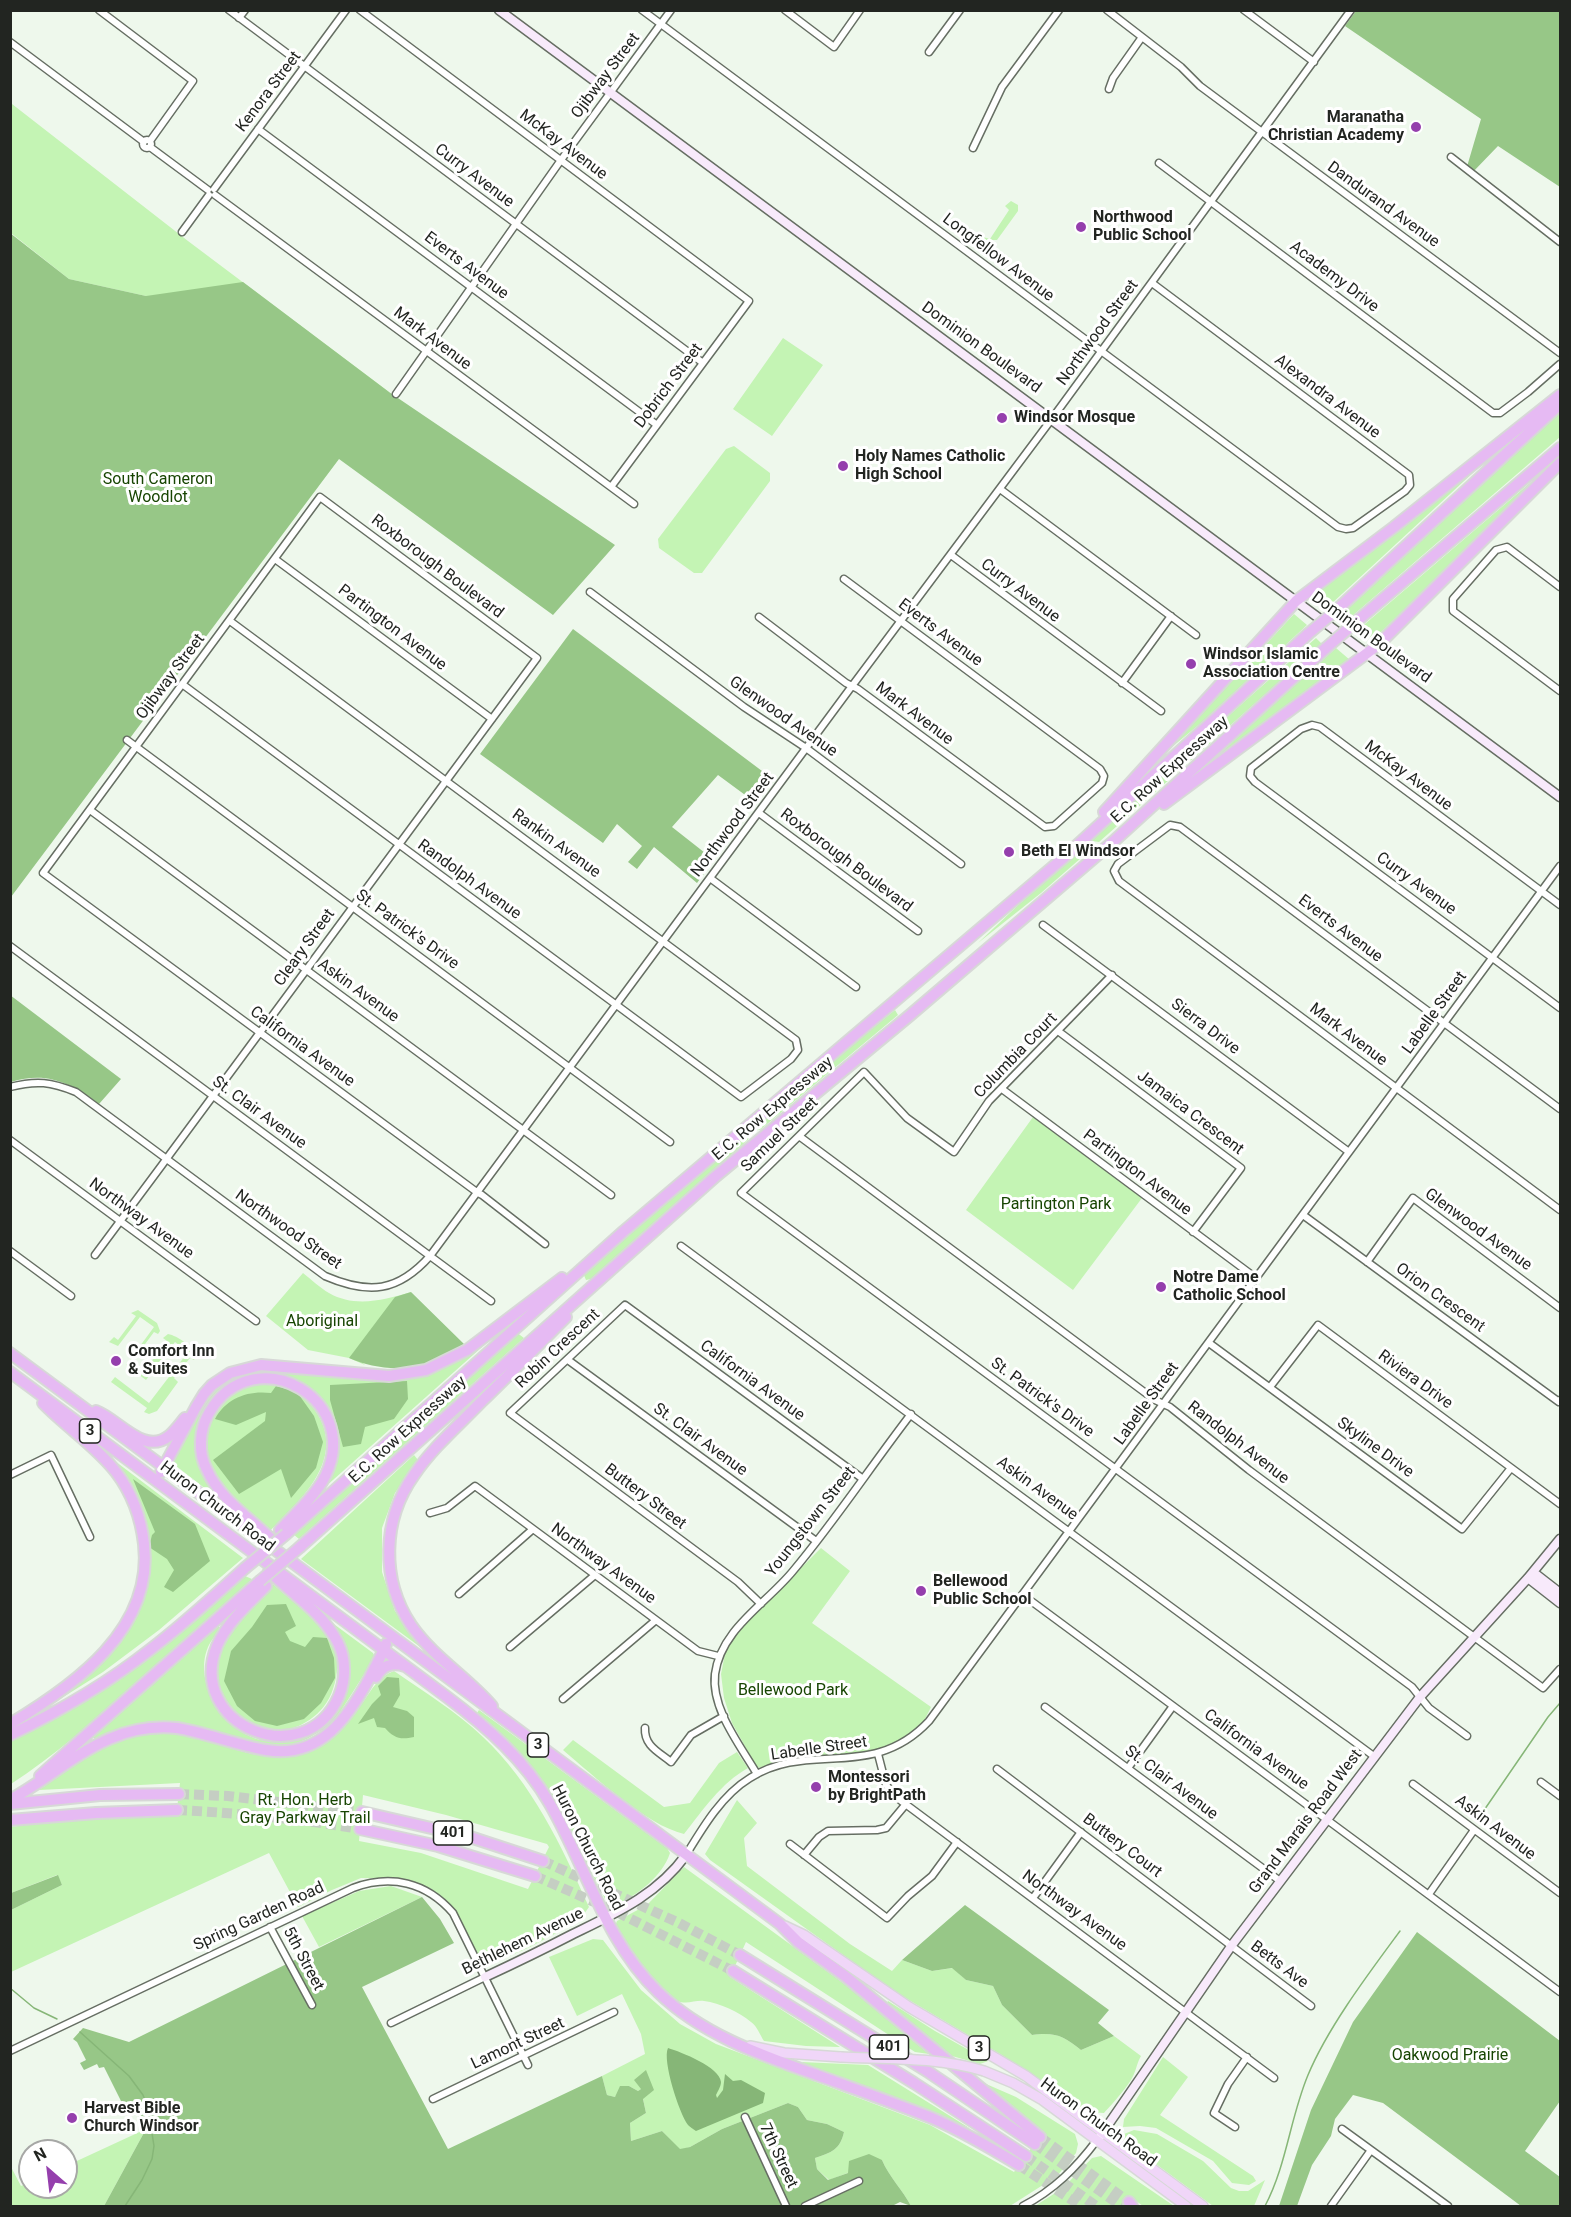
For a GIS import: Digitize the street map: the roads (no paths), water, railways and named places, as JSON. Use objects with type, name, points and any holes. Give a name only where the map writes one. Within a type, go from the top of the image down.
[{"type":"highway","points":[[1061,860],[1296,601],[1394,527],[1560,395]]},
{"type":"highway","name":"E.C. Row Expressway","points":[[10,1735],[60,1710],[127,1667],[176,1629],[624,1231],[1061,860],[1560,404]]},
{"type":"highway","name":"E.C. Row Expressway","points":[[263,1583],[291,1563],[300,1547],[618,1261],[716,1176],[909,1017],[1115,840],[1326,648],[1560,448]]},
{"type":"highway","points":[[1115,840],[1367,654],[1560,463]]},
{"type":"highway","points":[[157,1481],[204,1394],[222,1378],[250,1366],[274,1365],[389,1376],[413,1373],[438,1365],[478,1343],[624,1231]]},
{"type":"highway","points":[[504,1720],[483,1695],[428,1645],[405,1614],[395,1592],[390,1568],[389,1541],[393,1519],[405,1489],[430,1453],[591,1294],[618,1261]]},
{"type":"highway","name":"Huron Church Road","points":[[10,1353],[780,1924]]},
{"type":"highway","name":"Huron Church Road","points":[[10,1372],[484,1725],[526,1770],[545,1795],[606,1918],[630,1960],[656,1991],[688,2017],[736,2042]]},
{"type":"highway","points":[[283,1532],[325,1476],[333,1450],[332,1430],[319,1403],[305,1391],[278,1379],[259,1379],[233,1388],[213,1406],[202,1431],[203,1461],[211,1479],[225,1497],[269,1538],[291,1563]]},
{"type":"highway","points":[[10,1724],[72,1682],[109,1648],[127,1623],[137,1601],[145,1562],[141,1524],[124,1484],[107,1462],[50,1411],[22,1381]]},
{"type":"highway","points":[[81,1406],[104,1414],[141,1439],[152,1442],[169,1436],[196,1407]]},
{"type":"highway","points":[[243,1545],[320,1618],[335,1637],[342,1653],[344,1679],[334,1705],[318,1723],[302,1732],[288,1736],[260,1734],[233,1719],[222,1705],[214,1685],[214,1657],[223,1635],[263,1583]]},
{"type":"highway","points":[[40,1779],[263,1583]]},
{"type":"highway","points":[[364,1691],[389,1635]]},
{"type":"highway","points":[[10,1801],[40,1779],[102,1741],[123,1732],[141,1728],[163,1726],[192,1730],[272,1751],[304,1748],[333,1731],[384,1667],[397,1664],[406,1666]]},
{"type":"highway","points":[[10,1801],[100,1795],[179,1794]]},
{"type":"highway","points":[[10,1820],[96,1813],[177,1810]]},
{"type":"highway","name":"401","points":[[362,1812],[470,1837],[543,1861]]},
{"type":"highway","name":"401","points":[[360,1829],[438,1846],[535,1876]]},
{"type":"highway","name":"401","points":[[740,1955],[1037,2141],[845,1977],[798,1942],[780,1924]]},
{"type":"highway","name":"401","points":[[733,1971],[914,2083],[1023,2161],[933,2119],[763,2056],[736,2042]]},
{"type":"main road","name":"Huron Church Road","points":[[780,1924],[804,1935],[883,1991],[1026,2076],[1186,2206]]},
{"type":"main road","name":"Huron Church Road","points":[[736,2042],[784,2053],[924,2060],[984,2071],[1027,2090],[1203,2206]]},
{"type":"street","points":[[99,10],[193,81],[148,143]]},
{"type":"street","name":"Curry Avenue","points":[[229,10],[703,363]]},
{"type":"street","points":[[239,18],[245,10]]},
{"type":"street","name":"Kenora Street","points":[[182,232],[346,10]]},
{"type":"street","name":"McKay Avenue","points":[[360,10],[749,301]]},
{"type":"street","name":"Dominion Boulevard","points":[[499,10],[1560,797]]},
{"type":"street","name":"Longfellow Avenue","points":[[642,10],[1338,527]]},
{"type":"street","name":"Ojibway Street","points":[[396,393],[515,223],[671,10]]},
{"type":"street","points":[[785,10],[834,46],[860,10]]},
{"type":"street","points":[[929,52],[960,10]]},
{"type":"street","points":[[973,148],[1002,87],[1059,10]]},
{"type":"street","name":"Dandurand Avenue","points":[[1107,10],[1262,133],[1560,353]]},
{"type":"street","points":[[1244,10],[1314,62]]},
{"type":"street","name":"Northwood Street","points":[[10,1087],[33,1082],[48,1083],[76,1092],[326,1276],[349,1287],[372,1288],[393,1284],[408,1277],[430,1256],[524,1130],[1052,420],[1351,10]]},
{"type":"street","points":[[1109,89],[1113,78],[1142,37]]},
{"type":"street","name":"Mark Avenue","points":[[10,42],[634,504]]},
{"type":"street","name":"Everts Avenue","points":[[258,129],[657,425]]},
{"type":"street","points":[[1450,157],[1560,242]]},
{"type":"street","name":"Academy Drive","points":[[1159,163],[1493,412],[1500,413],[1560,364]]},
{"type":"street","name":"Alexandra Avenue","points":[[1152,283],[1409,475],[1410,484],[1405,491],[1353,528],[1338,527]]},
{"type":"street","name":"Dobrich Street","points":[[610,488],[749,301]]},
{"type":"street","points":[[1000,489],[1196,634]]},
{"type":"street","name":"Ojibway Street","points":[[43,873],[320,497]]},
{"type":"street","name":"Roxborough Boulevard","points":[[320,497],[537,658]]},
{"type":"street","points":[[1560,587],[1507,547],[1496,550],[1453,599],[1453,611],[1560,691]]},
{"type":"street","name":"Curry Avenue","points":[[951,555],[1161,711]]},
{"type":"street","name":"Partington Avenue","points":[[275,559],[492,719]]},
{"type":"street","name":"Everts Avenue","points":[[844,579],[1100,769],[1104,776],[1102,783],[1054,826]]},
{"type":"street","name":"Glenwood Avenue","points":[[590,592],[744,706],[806,748],[961,864]]},
{"type":"street","points":[[1122,683],[1171,616]]},
{"type":"street","name":"Mark Avenue","points":[[759,617],[1033,819],[1045,827],[1054,826]]},
{"type":"street","name":"Rankin Avenue","points":[[230,621],[796,1040],[799,1045],[798,1050],[791,1059],[741,1097]]},
{"type":"street","name":"Cleary Street","points":[[96,1255],[537,658]]},
{"type":"street","name":"Randolph Avenue","points":[[182,684],[741,1097]]},
{"type":"street","name":"McKay Avenue","points":[[1255,782],[1250,776],[1251,768],[1301,729],[1312,725],[1320,727],[1560,905]]},
{"type":"street","name":"St. Patrick's Drive","points":[[127,740],[670,1142]]},
{"type":"street","name":"Curry Avenue","points":[[1255,782],[1560,1008]]},
{"type":"street","name":"Askin Avenue","points":[[90,810],[611,1195]]},
{"type":"street","name":"Roxborough Boulevard","points":[[759,813],[918,931]]},
{"type":"street","name":"Everts Avenue","points":[[1119,881],[1114,871],[1118,864],[1162,829],[1170,825],[1180,827],[1560,1109]]},
{"type":"street","name":"Labelle Street","points":[[686,1855],[719,1807],[742,1784],[757,1774],[791,1763],[878,1754],[893,1749],[909,1739],[929,1721],[1560,866]]},
{"type":"street","name":"California Avenue","points":[[43,873],[545,1244]]},
{"type":"street","points":[[711,878],[856,987]]},
{"type":"street","name":"Mark Avenue","points":[[1119,881],[1560,1210]]},
{"type":"street","name":"Sierra Drive","points":[[1043,925],[1349,1152]]},
{"type":"street","name":"St. Clair Avenue","points":[[10,946],[491,1301]]},
{"type":"street","name":"Columbia Court","points":[[864,1072],[907,1118],[954,1152],[982,1111],[1112,975]]},
{"type":"street","name":"Jamaica Crescent","points":[[1058,1031],[1241,1168],[1193,1232]]},
{"type":"street","name":"Samuel Street","points":[[741,1193],[864,1072]]},
{"type":"street","name":"Partington Avenue","points":[[1002,1089],[1256,1278]]},
{"type":"street","name":"Randolph Avenue","points":[[799,1136],[1164,1404],[1249,1470],[1543,1688],[1560,1669]]},
{"type":"street","name":"Northway Avenue","points":[[10,1140],[256,1321]]},
{"type":"street","name":"St. Patrick's Drive","points":[[741,1193],[1412,1688],[1429,1708],[1467,1736]]},
{"type":"street","name":"Glenwood Avenue","points":[[1367,1262],[1413,1198],[1560,1308]]},
{"type":"street","name":"Orion Crescent","points":[[1303,1215],[1559,1402],[1560,1400]]},
{"type":"street","name":"Askin Avenue","points":[[681,1246],[1375,1757]]},
{"type":"street","points":[[10,1251],[71,1296]]},
{"type":"street","name":"California Avenue","points":[[625,1305],[863,1479]]},
{"type":"street","name":"Robin Crescent","points":[[510,1413],[625,1305]]},
{"type":"street","name":"Riviera Drive","points":[[1270,1387],[1318,1325],[1560,1504]]},
{"type":"street","name":"Skyline Drive","points":[[1209,1343],[1462,1529],[1511,1468]]},
{"type":"street","name":"St. Clair Avenue","points":[[568,1360],[816,1541]]},
{"type":"street","name":"Buttery Street","points":[[510,1413],[738,1582],[761,1604]]},
{"type":"street","name":"Youngstown Street","points":[[757,1774],[718,1703],[715,1683],[718,1656],[735,1630],[793,1572],[911,1414]]},
{"type":"street","points":[[10,1474],[51,1455],[90,1537]]},
{"type":"street","name":"Northway Avenue","points":[[430,1514],[447,1508],[475,1486],[698,1652],[718,1656]]},
{"type":"street","points":[[459,1594],[533,1529]]},
{"type":"street","name":"Grand Marais Road West","points":[[1100,2136],[1232,1945],[1420,1697],[1560,1539]]},
{"type":"street","points":[[510,1647],[595,1575]]},
{"type":"street","points":[[1530,1575],[1560,1593]]},
{"type":"street","points":[[1530,1575],[1560,1603]]},
{"type":"street","name":"California Avenue","points":[[1023,1595],[1560,1992]]},
{"type":"street","points":[[563,1699],[656,1620]]},
{"type":"street","points":[[1128,1768],[1173,1706]]},
{"type":"street","name":"St. Clair Avenue","points":[[1045,1707],[1280,1881]]},
{"type":"street","points":[[645,1728],[648,1744],[671,1762],[691,1735],[724,1716]]},
{"type":"street","name":"Northway Avenue","points":[[878,1754],[886,1785],[892,1793],[1186,2010],[1190,2016],[1274,2078]]},
{"type":"street","name":"Buttery Court","points":[[997,1769],[1232,1945]]},
{"type":"street","points":[[1541,1782],[1560,1796]]},
{"type":"street","name":"Askin Avenue","points":[[1413,1784],[1560,1893]]},
{"type":"street","points":[[804,1855],[819,1837],[828,1831],[886,1828],[906,1804]]},
{"type":"street","points":[[1429,1894],[1474,1830]]},
{"type":"street","points":[[1033,1898],[1081,1832]]},
{"type":"street","points":[[790,1844],[887,1917],[932,1876],[957,1842]]},
{"type":"street","name":"Bethlehem Avenue","points":[[391,2023],[606,1918],[647,1895],[674,1872],[686,1855]]},
{"type":"street","name":"Spring Garden Road","points":[[10,2051],[365,1884],[379,1881],[404,1881],[433,1894],[453,1913],[528,2065]]},
{"type":"street","name":"5th Street","points":[[270,1927],[312,2005]]},
{"type":"street","name":"Betts Ave","points":[[1232,1945],[1311,2006]]},
{"type":"street","name":"Lamont Street","points":[[433,2099],[614,2012]]},
{"type":"street","points":[[1235,2127],[1214,2113],[1228,2084],[1247,2057]]},
{"type":"street","name":"7th Street","points":[[745,2117],[786,2206]]},
{"type":"street","points":[[1342,2129],[1448,2206]]},
{"type":"street","points":[[1023,2206],[1048,2192],[1066,2177],[1100,2136]]},
{"type":"street","points":[[1331,2206],[1371,2150]]},
{"type":"street","points":[[805,2206],[859,2181]]},
{"type":"waterway","points":[[1478,1819],[1560,1703]]},
{"type":"waterway","points":[[1265,2206],[1278,2174],[1302,2091],[1316,2057],[1350,2001],[1400,1931]]},
{"type":"waterway","points":[[10,1988],[34,2008],[57,2019]]},
{"type":"waterway","points":[[80,2032],[129,2076],[143,2095],[148,2108],[154,2146],[152,2159],[125,2206]]},
{"type":"tunnel","points":[[179,1794],[228,1796],[362,1812]]},
{"type":"tunnel","points":[[177,1810],[269,1817],[360,1829]]},
{"type":"tunnel","points":[[543,1861],[677,1922],[740,1955]]},
{"type":"tunnel","points":[[535,1876],[615,1911],[733,1971]]},
{"type":"tunnel","points":[[1040,2137],[1129,2202]]},
{"type":"tunnel","points":[[1035,2144],[1121,2206]]},
{"type":"tunnel","points":[[1026,2156],[1096,2206]]},
{"type":"tunnel","points":[[1019,2165],[1081,2206]]},
{"type":"place","name":"Maranatha Christian Academy","points":[[1416,127]]},
{"type":"place","name":"Northwood Public School","points":[[1081,227]]},
{"type":"place","name":"Windsor Mosque","points":[[1002,418]]},
{"type":"place","name":"Holy Names Catholic High School","points":[[843,466]]},
{"type":"place","name":"Windsor Islamic Association Centre","points":[[1191,664]]},
{"type":"place","name":"Beth El Windsor","points":[[1009,852]]},
{"type":"place","name":"Notre Dame Catholic School","points":[[1161,1287]]},
{"type":"place","name":"Comfort Inn & Suites","points":[[116,1361]]},
{"type":"place","name":"Bellewood Public School","points":[[921,1591]]},
{"type":"place","name":"Montessori by BrightPath","points":[[816,1787]]},
{"type":"place","name":"Harvest Bible Church Windsor","points":[[72,2118]]},
{"type":"park label","name":"South Cameron Woodlot","points":[[158,489]]},
{"type":"park label","name":"Partington Park","points":[[1056,1205]]},
{"type":"park label","name":"Aboriginal","points":[[322,1322]]},
{"type":"park label","name":"Bellewood Park","points":[[793,1691]]},
{"type":"park label","name":"Rt. Hon. Herb Gray Parkway Trail","points":[[305,1810]]},
{"type":"park label","name":"Oakwood Prairie","points":[[1450,2056]]}]
